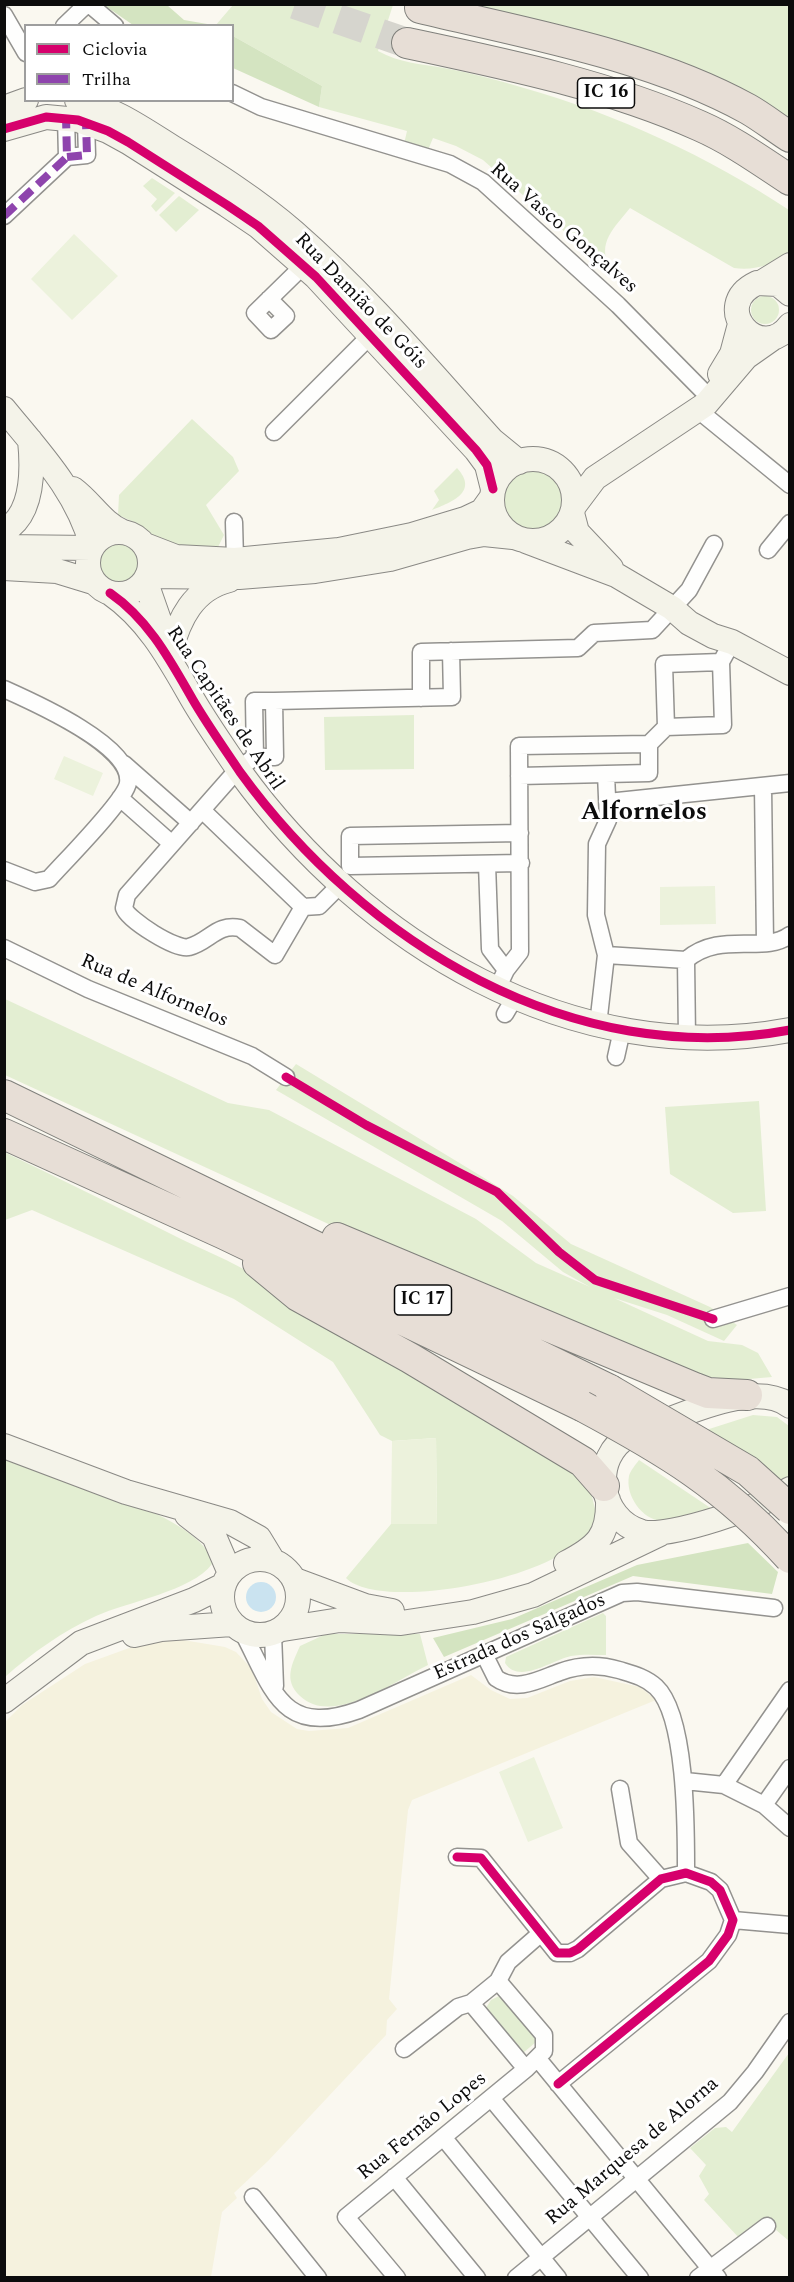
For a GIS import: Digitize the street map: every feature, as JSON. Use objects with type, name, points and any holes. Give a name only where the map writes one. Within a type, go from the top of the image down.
[{"type":"highway","name":"IC 16","points":[[420,8],[620,59],[687,81],[748,109],[789,137]]},
{"type":"highway","name":"IC 16","points":[[407,44],[518,69],[648,106],[701,126],[731,142],[789,180]]},
{"type":"highway","name":"IC 17","points":[[4,1095],[230,1222],[656,1446],[708,1480],[756,1521],[789,1558]]},
{"type":"highway","name":"IC 17","points":[[4,1134],[230,1222],[610,1390],[748,1471],[789,1509]]},
{"type":"highway","points":[[230,1222],[330,1235],[695,1388],[708,1392],[752,1395]]},
{"type":"highway","points":[[230,1222],[298,1296],[410,1358],[583,1461],[606,1493]]},
{"type":"street","points":[[66,24],[88,4],[113,24]]},
{"type":"street","points":[[4,15],[24,50]]},
{"type":"street","name":"Rua Vasco Gonçalves","points":[[234,94],[261,107],[450,164],[483,182],[618,305],[701,401],[789,485]]},
{"type":"street","points":[[4,108],[24,101]]},
{"type":"street","points":[[4,129],[63,112],[68,157],[4,216]]},
{"type":"street","name":"Rua Damião de Góis","points":[[63,112],[108,131],[197,184],[316,269],[397,350],[492,440],[519,462]]},
{"type":"street","points":[[64,482],[89,500],[106,522],[135,536],[145,545],[176,557],[237,568],[344,567],[390,559],[484,534],[520,539],[549,538],[567,523],[573,509],[595,478],[701,401],[726,366],[740,324],[737,309],[741,296],[751,286],[764,281],[789,265]]},
{"type":"street","points":[[269,299],[316,269]]},
{"type":"street","name":"Rua Damião de Góis","points":[[316,269],[370,336],[397,350],[481,455],[493,493]]},
{"type":"street","points":[[764,281],[778,284],[789,294]]},
{"type":"street","points":[[740,324],[751,335],[781,331]]},
{"type":"street","points":[[4,568],[57,571],[102,587],[130,592],[146,578],[237,568],[412,535],[479,513],[493,493],[503,472],[519,462],[535,459],[576,468],[594,462],[721,390],[746,357],[781,331]]},
{"type":"street","points":[[274,432],[370,336]]},
{"type":"street","points":[[4,409],[64,482],[87,529],[91,547],[87,565],[102,587]]},
{"type":"street","points":[[4,531],[27,502],[32,468],[30,440]]},
{"type":"street","points":[[550,463],[569,480],[574,492],[573,509],[577,532],[616,575]]},
{"type":"street","points":[[493,493],[496,518],[520,539],[616,575],[672,608],[695,613],[718,627],[726,652],[723,725],[666,727],[649,744],[519,746],[520,952],[506,993]]},
{"type":"street","points":[[234,522],[237,568]]},
{"type":"street","points":[[768,550],[789,523]]},
{"type":"street","points":[[4,547],[91,547],[105,535],[123,532]]},
{"type":"street","points":[[422,698],[421,652],[578,648],[594,633],[652,630],[689,590],[714,544]]},
{"type":"street","points":[[145,545],[150,561],[146,578]]},
{"type":"street","points":[[171,656],[180,620],[196,598],[222,582],[237,568]]},
{"type":"street","name":"Rua Capitães de Abril","points":[[146,578],[171,656],[193,700],[247,763],[292,835],[428,953],[506,993],[598,1024],[687,1038],[735,1037],[789,1030]]},
{"type":"street","name":"Rua Capitães de Abril","points":[[102,587],[125,604],[171,656]]},
{"type":"street","points":[[303,907],[275,955],[240,928],[233,927],[219,929],[198,944],[185,948],[130,919],[124,908],[127,895],[247,763],[254,701],[452,697],[452,651]]},
{"type":"street","points":[[666,727],[664,664],[726,652],[789,673]]},
{"type":"street","points":[[4,689],[70,720],[124,764],[197,816],[303,907],[319,906],[343,877],[350,836],[520,833]]},
{"type":"street","points":[[519,776],[650,773],[649,744]]},
{"type":"street","points":[[4,870],[35,882],[49,879],[120,798],[128,782],[124,764]]},
{"type":"street","points":[[598,1024],[606,955],[596,915],[597,844],[608,820],[606,774]]},
{"type":"street","points":[[608,802],[789,783]]},
{"type":"street","points":[[763,786],[765,943]]},
{"type":"street","points":[[120,798],[172,844]]},
{"type":"street","points":[[343,877],[521,863]]},
{"type":"street","points":[[487,864],[490,949],[506,993]]},
{"type":"street","points":[[606,955],[686,960],[696,951],[711,945],[765,943],[789,935]]},
{"type":"street","name":"Rua de Alfornelos","points":[[4,948],[88,989],[252,1056],[286,1077]]},
{"type":"street","points":[[686,960],[687,1038]]},
{"type":"street","points":[[616,1057],[622,1029]]},
{"type":"street","points":[[713,1319],[789,1296]]},
{"type":"street","points":[[295,1580],[365,1606],[390,1611],[461,1602],[533,1579],[581,1555],[592,1547],[605,1531],[609,1521],[606,1493],[608,1458],[614,1447],[624,1438],[789,1382]]},
{"type":"street","points":[[752,1395],[775,1397],[789,1406]]},
{"type":"street","points":[[4,1446],[126,1492],[237,1524],[259,1538],[273,1561],[290,1572],[295,1580],[299,1601],[290,1621],[278,1631],[274,1678],[278,1698]]},
{"type":"street","points":[[13,1694],[79,1656],[142,1632],[237,1628],[262,1636],[340,1620],[401,1623],[473,1612],[533,1595],[660,1534],[760,1503],[789,1489]]},
{"type":"street","points":[[606,1493],[618,1517],[641,1531],[660,1534]]},
{"type":"street","points":[[173,1506],[214,1536],[222,1548],[227,1579],[222,1606],[278,1698]]},
{"type":"street","points":[[13,1694],[81,1643],[184,1604],[227,1579],[250,1560],[273,1561]]},
{"type":"street","name":"Estrada dos Salgados","points":[[278,1698],[285,1706],[302,1716],[320,1720],[336,1718],[622,1593],[637,1592],[774,1608]]},
{"type":"street","points":[[484,1654],[496,1678],[513,1685],[528,1684],[564,1671],[594,1666],[637,1675],[657,1688],[670,1711],[685,1781],[686,1873]]},
{"type":"street","points":[[724,1785],[789,1690]]},
{"type":"street","points":[[764,1805],[789,1768]]},
{"type":"street","points":[[685,1781],[724,1785],[764,1805],[789,1828]]},
{"type":"street","points":[[620,1790],[629,1843],[661,1878]]},
{"type":"street","points":[[457,1857],[481,1858],[557,1953],[570,1953],[661,1878],[686,1873],[711,1882],[720,1890],[733,1920],[728,1935],[709,1961],[558,2084]]},
{"type":"street","points":[[733,1920],[789,1925]]},
{"type":"street","points":[[404,2049],[458,2007],[471,2004],[498,1981],[508,1962],[540,1934]]},
{"type":"street","points":[[498,1981],[544,2035],[536,2060]]},
{"type":"street","points":[[471,2004],[536,2060],[558,2084],[635,2177],[708,2274],[767,2226]]},
{"type":"street","name":"Rua Marquesa de Alorna","points":[[516,2277],[635,2177],[730,2102],[755,2072],[789,2022]]},
{"type":"street","name":"Rua Fernão Lopes","points":[[397,2277],[346,2217],[536,2060]]},
{"type":"street","points":[[491,2098],[640,2277]]},
{"type":"street","points":[[443,2138],[558,2277]]},
{"type":"street","points":[[394,2177],[477,2277]]},
{"type":"street","points":[[253,2197],[318,2277]]},
{"type":"shaded area","points":[[183,1640],[225,1647],[236,1652],[252,1669],[262,1699],[271,1712],[297,1729],[309,1731],[348,1728],[471,1675],[491,1690],[510,1699],[527,1698],[570,1681],[594,1677],[640,1687],[656,1700],[412,1800],[408,1810],[389,1999],[397,2009],[387,2020],[386,2035],[268,2161],[234,2193],[237,2198],[222,2212],[211,2277],[5,2278],[4,1723],[22,1705],[85,1664],[143,1643]]},
{"type":"green space","points":[[104,5],[167,5],[184,20],[207,24],[132,24]]},
{"type":"green space","points":[[233,5],[393,5],[378,51],[402,61],[474,74],[559,99],[628,124],[694,155],[789,210],[789,251],[778,260],[764,266],[749,269],[734,268],[630,208],[613,229],[606,243],[606,259],[610,268],[608,270],[483,160],[456,146],[433,138],[428,150],[404,144],[407,131],[319,107],[322,86],[234,37],[234,24],[217,24]]},
{"type":"green space","points":[[460,5],[789,5],[789,117],[703,77]]},
{"type":"green space","points":[[234,37],[322,86],[319,107],[234,68]]},
{"type":"green space","points":[[152,178],[175,193],[156,212],[151,206],[157,199],[143,186]]},
{"type":"green space","points":[[179,196],[199,210],[176,232],[159,215]]},
{"type":"green space","points":[[74,234],[118,276],[72,320],[31,279]]},
{"type":"green space","points":[[765,296],[775,300],[779,310],[775,320],[765,324],[755,320],[751,310],[755,300]]},
{"type":"green space","points":[[192,419],[233,457],[239,471],[206,505],[224,535],[218,547],[183,546],[160,541],[136,523],[118,515],[119,495]]},
{"type":"green space","points":[[457,468],[463,476],[464,490],[454,500],[432,510],[439,500],[434,491]]},
{"type":"green space","points":[[533,469],[556,478],[565,501],[556,524],[533,533],[510,524],[501,501],[510,478]]},
{"type":"green space","points":[[119,541],[134,548],[141,563],[134,578],[119,585],[104,578],[97,563],[104,548]]},
{"type":"green space","points":[[414,715],[414,769],[325,770],[324,717]]},
{"type":"green space","points":[[64,756],[103,773],[93,796],[54,779]]},
{"type":"green space","points":[[715,886],[716,924],[660,925],[660,887]]},
{"type":"green space","points":[[5,999],[228,1103],[269,1110],[476,1219],[536,1263],[590,1287],[563,1272],[502,1221],[276,1090],[296,1064],[513,1196],[571,1244],[710,1307],[737,1325],[724,1341],[667,1315],[614,1298],[708,1341],[742,1345],[758,1353],[772,1377],[738,1380],[693,1375],[374,1245],[5,1075]]},
{"type":"green space","points":[[759,1101],[766,1211],[733,1213],[670,1174],[665,1107]]},
{"type":"green space","points":[[4,1152],[248,1271],[462,1407],[564,1465],[587,1486],[592,1497],[595,1509],[589,1532],[566,1552],[531,1569],[488,1581],[444,1589],[402,1592],[368,1589],[346,1578],[391,1524],[437,1524],[436,1438],[392,1441],[380,1435],[333,1362],[234,1299],[32,1210],[5,1220]]},
{"type":"green space","points":[[753,1415],[777,1417],[789,1426],[789,1478],[777,1483],[706,1430]]},
{"type":"green space","points":[[436,1438],[437,1524],[391,1524],[392,1441]]},
{"type":"green space","points":[[5,1460],[87,1486],[156,1513],[184,1529],[204,1546],[212,1564],[190,1582],[175,1589],[109,1611],[72,1628],[37,1651],[5,1677]]},
{"type":"green space","points":[[639,1460],[712,1509],[668,1521],[655,1520],[648,1516],[636,1505],[628,1483],[630,1474]]},
{"type":"green space","points":[[748,1543],[778,1572],[772,1594],[633,1576],[444,1657],[433,1638],[512,1619],[637,1565]]},
{"type":"green space","points":[[603,1613],[606,1616],[606,1655],[571,1656],[527,1672],[511,1669],[505,1663],[506,1657]]},
{"type":"green space","points":[[326,1634],[420,1634],[428,1665],[364,1698],[346,1704],[329,1706],[313,1704],[295,1690],[290,1678],[291,1672],[300,1646]]},
{"type":"green space","points":[[534,1757],[563,1828],[528,1842],[499,1772]]},
{"type":"green space","points":[[501,1995],[535,2034],[536,2042],[523,2053],[484,2011],[491,2000]]},
{"type":"green space","points":[[789,2053],[789,2241],[762,2218],[739,2238],[704,2200],[709,2194],[699,2176],[706,2165],[690,2148],[715,2128],[726,2127],[732,2132]]},
{"type":"water","points":[[261,1582],[267,1583],[275,1591],[275,1603],[267,1611],[261,1612],[255,1611],[247,1603],[246,1597],[247,1591],[255,1583]]},
{"type":"tunnel","points":[[295,4],[407,43]]},
{"type":"marked path","points":[[4,216],[67,157],[66,117]]},
{"type":"marked path","points":[[67,157],[87,155],[86,123]]},
{"type":"cycle path","points":[[4,129],[46,117],[78,120],[108,131],[258,226],[316,277],[476,450],[487,465],[493,489]]},
{"type":"cycle path","points":[[110,593],[136,615],[147,628],[240,772],[290,834],[348,890],[411,940],[480,980],[553,1011],[630,1031],[709,1038],[790,1030]]},
{"type":"cycle path","points":[[286,1077],[366,1125],[497,1192],[559,1252],[595,1280],[713,1319]]},
{"type":"cycle path","points":[[457,1857],[481,1858],[557,1953],[570,1953],[578,1949],[661,1879],[686,1873],[711,1882],[720,1890],[733,1920],[728,1935],[709,1961],[558,2084]]},
{"type":"district","name":"Alfornelos","points":[[644,814]]}]
